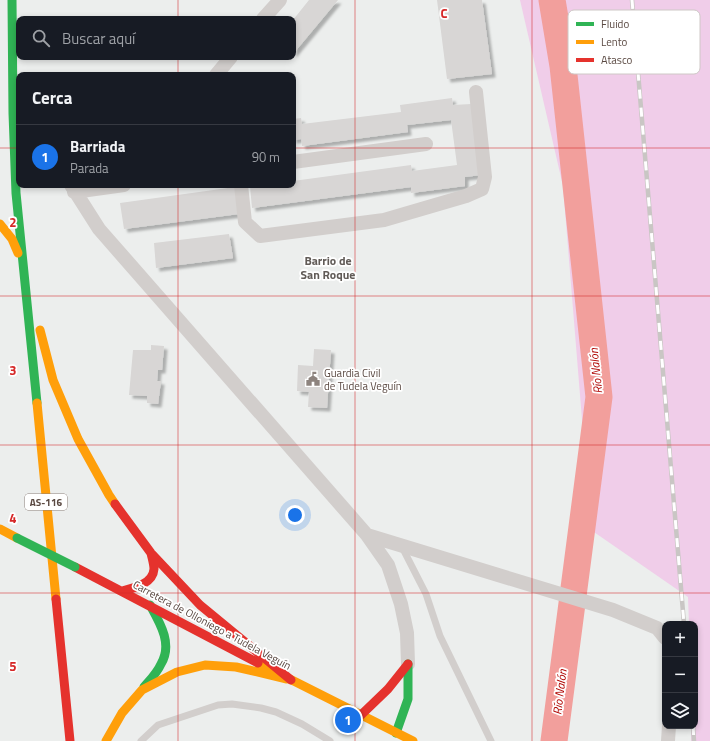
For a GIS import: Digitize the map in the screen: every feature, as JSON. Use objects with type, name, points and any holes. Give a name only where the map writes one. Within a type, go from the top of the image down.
[{"type":"main road","name":"AS-116","points":[[12,0],[13,113],[16,193],[70,741]]},
{"type":"main road","points":[[5,140],[13,113]]},
{"type":"main road","points":[[0,224],[12,239],[22,263],[53,380],[78,440],[109,495],[151,553],[200,605],[292,680]]},
{"type":"main road","name":"Carretera de Olloniego a Tudela Veguín","points":[[0,529],[413,741]]},
{"type":"main road","points":[[122,591],[146,583],[151,577],[154,570],[151,553]]},
{"type":"main road","points":[[106,741],[122,713],[142,690],[164,660],[166,649],[164,630],[150,605]]},
{"type":"main road","points":[[361,715],[388,689],[408,664]]},
{"type":"main road","points":[[396,733],[408,699],[408,664]]},
{"type":"main road","points":[[142,690],[177,672],[205,665],[236,667],[292,680]]},
{"type":"street","points":[[266,16],[280,0]]},
{"type":"street","points":[[218,72],[228,60]]},
{"type":"street","points":[[241,188],[245,222],[260,236],[384,220],[466,196],[482,189],[485,177],[476,92]]},
{"type":"street","points":[[296,162],[426,144]]},
{"type":"street","points":[[72,188],[98,229],[367,535],[388,565],[401,604],[407,633],[408,664]]},
{"type":"street","points":[[367,535],[613,610],[657,628],[662,634]]},
{"type":"street","points":[[668,741],[669,729]]},
{"type":"lane","points":[[401,545],[426,594],[440,636],[491,741]]},
{"type":"lane","points":[[141,741],[158,725],[218,705],[232,704],[261,708],[276,712],[302,724],[330,741]]},
{"type":"shaded area","points":[[520,0],[710,0],[710,741],[691,741],[691,729],[698,729],[698,621],[689,621],[688,597],[591,530],[563,186]]},
{"type":"building","points":[[309,0],[338,0],[296,50],[296,16]]},
{"type":"building","points":[[437,0],[482,0],[492,74],[447,79]]},
{"type":"building","points":[[452,98],[453,105],[471,104],[481,175],[465,177],[465,186],[411,193],[411,187],[252,208],[250,188],[296,188],[296,181],[411,165],[412,171],[457,165],[451,120],[407,125],[408,132],[302,146],[301,139],[296,140],[296,119],[301,118],[302,124],[401,112],[400,105]]},
{"type":"building","points":[[235,188],[239,214],[124,229],[120,203]]},
{"type":"building","points":[[229,234],[233,258],[156,268],[154,243]]},
{"type":"building","points":[[151,345],[164,346],[162,370],[158,370],[157,381],[161,381],[158,404],[147,403],[147,396],[129,395],[133,350],[151,350]]},
{"type":"building","name":"Guardia Civil de Tudela Veguín","points":[[314,349],[331,350],[327,408],[308,407],[309,392],[297,391],[298,365],[313,366]]},
{"type":"waterway","name":"Río Nalón","points":[[552,0],[563,66],[599,397],[554,741]]},
{"type":"railway","points":[[632,0],[633,10]]},
{"type":"railway","points":[[638,74],[684,621]]},
{"type":"railway","points":[[693,729],[694,741]]},
{"type":"traffic: fast","points":[[12,0],[13,113],[16,193],[37,403]]},
{"type":"traffic: fast","points":[[17,538],[75,567]]},
{"type":"traffic: fast","points":[[144,687],[159,667],[166,649],[164,634],[150,605]]},
{"type":"traffic: fast","points":[[396,733],[408,699],[408,664]]},
{"type":"traffic: slow","points":[[0,224],[12,239],[18,253]]},
{"type":"traffic: slow","points":[[40,330],[53,380],[78,439],[115,504]]},
{"type":"traffic: slow","points":[[37,403],[56,599]]},
{"type":"traffic: slow","points":[[0,529],[17,538]]},
{"type":"traffic: slow","points":[[258,663],[413,741]]},
{"type":"traffic: slow","points":[[106,741],[122,713],[142,690],[177,672],[205,665],[236,667],[287,679]]},
{"type":"traffic: jam","points":[[115,504],[151,553],[200,605],[291,680]]},
{"type":"traffic: jam","points":[[122,591],[147,582],[153,574],[154,569],[151,553]]},
{"type":"traffic: jam","points":[[75,567],[258,663]]},
{"type":"traffic: jam","points":[[56,599],[70,741]]},
{"type":"traffic: jam","points":[[361,715],[388,689],[408,664]]},
{"type":"place","name":"Guardia Civil de Tudela Veguín","points":[[313,379]]},
{"type":"place","name":"Barriada","points":[[348,720]]},
{"type":"district","name":"Barrio de San Roque","points":[[328,268]]}]
